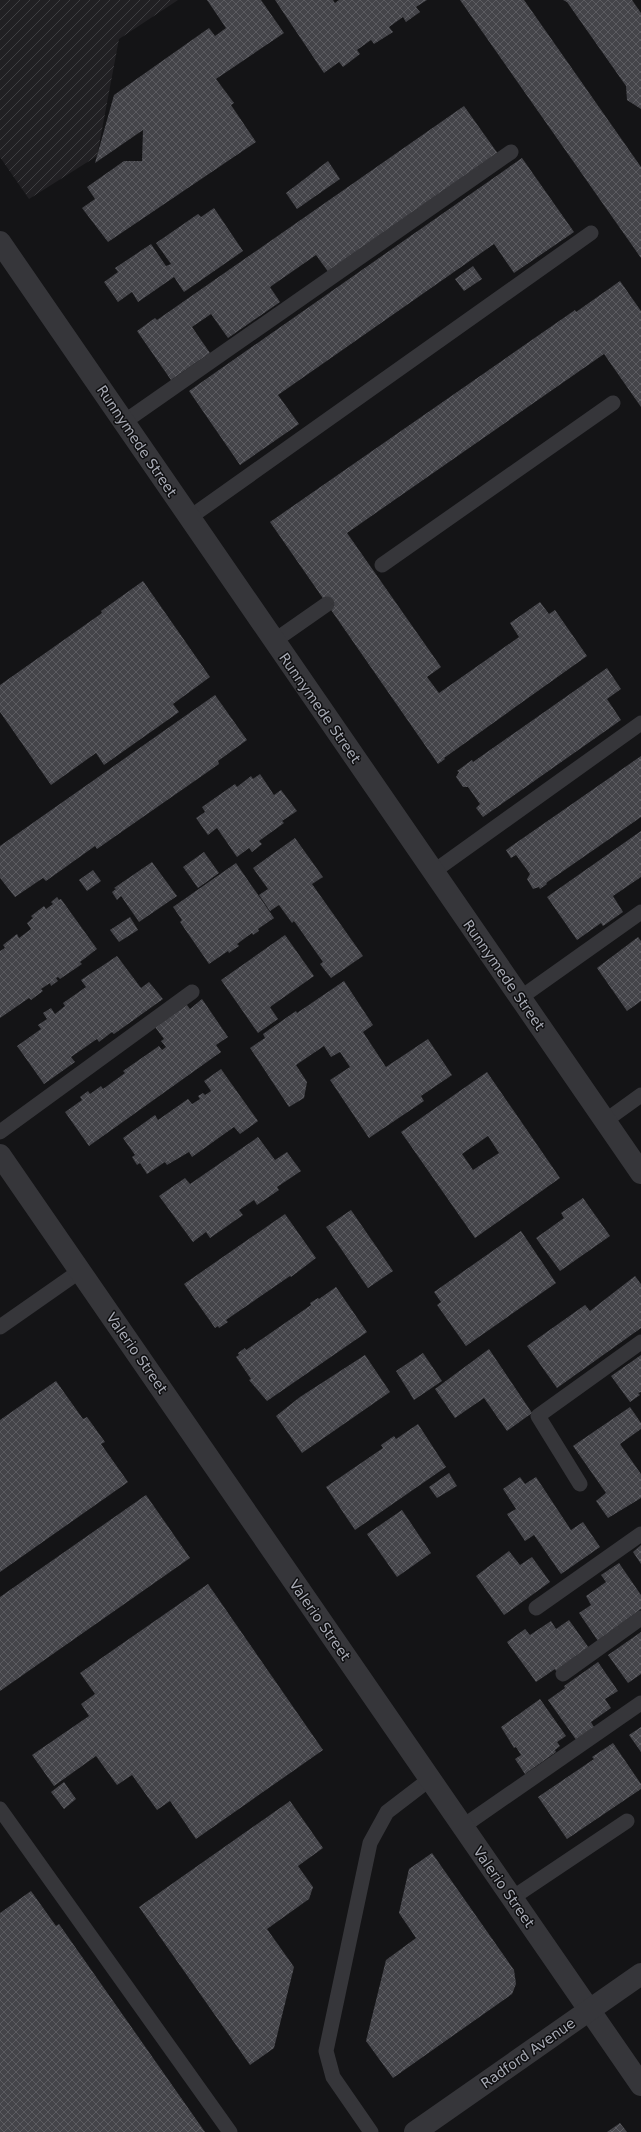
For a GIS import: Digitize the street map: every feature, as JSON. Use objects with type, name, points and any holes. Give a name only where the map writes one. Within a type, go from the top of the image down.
[{"type":"street","name":"Runnymede Street","points":[[0,242],[641,1173]]},
{"type":"street","name":"Valerio Street","points":[[0,1155],[641,2085]]},
{"type":"street","name":"Radford Avenue","points":[[415,2132],[641,1974]]},
{"type":"lane","points":[[124,422],[511,152]]},
{"type":"lane","points":[[189,518],[591,233]]},
{"type":"lane","points":[[382,565],[613,403]]},
{"type":"lane","points":[[274,641],[327,604]]},
{"type":"lane","points":[[433,872],[641,723]]},
{"type":"lane","points":[[520,998],[641,912]]},
{"type":"lane","points":[[0,1132],[192,992]]},
{"type":"lane","points":[[605,1121],[641,1096]]},
{"type":"lane","points":[[0,1327],[80,1271]]},
{"type":"lane","points":[[580,1484],[538,1416],[641,1342]]},
{"type":"lane","points":[[536,1608],[641,1534]]},
{"type":"lane","points":[[563,1674],[641,1618]]},
{"type":"lane","points":[[462,1827],[641,1704]]},
{"type":"lane","points":[[371,2132],[333,2077],[326,2051],[370,1843],[387,1812],[430,1779]]},
{"type":"lane","points":[[0,1809],[230,2132]]},
{"type":"lane","points":[[512,1898],[626,1821]]},
{"type":"shaded area","points":[[0,0],[178,0],[119,39],[97,156],[29,199],[0,157]]},
{"type":"building","points":[[207,0],[261,0],[284,33],[216,79],[234,103],[231,105],[256,142],[108,242],[82,208],[95,199],[87,187],[124,161],[142,161],[143,130],[95,163],[114,95],[209,28],[215,36],[226,28]]},
{"type":"building","points":[[275,0],[333,0],[335,3],[339,0],[427,0],[416,7],[420,12],[406,22],[403,17],[389,27],[393,32],[374,44],[371,40],[357,50],[360,54],[343,67],[339,62],[324,73]]},
{"type":"building","points":[[460,0],[524,0],[641,167],[641,258]]},
{"type":"building","points":[[563,0],[632,0],[641,13],[641,109],[627,100],[626,86],[567,2]]},
{"type":"building","points":[[464,106],[501,158],[329,273],[316,255],[270,287],[280,302],[228,338],[211,314],[192,327],[210,353],[171,380],[137,331],[155,318],[157,320]]},
{"type":"building","points":[[522,158],[574,232],[514,273],[494,244],[278,395],[299,424],[240,465],[189,391]]},
{"type":"building","points":[[328,161],[340,179],[297,209],[286,193]]},
{"type":"building","points":[[214,208],[243,251],[184,292],[174,277],[138,302],[132,292],[118,302],[104,282],[118,272],[115,268],[151,244],[166,266],[171,264],[156,243],[198,214],[201,217]]},
{"type":"building","points":[[473,266],[482,279],[464,291],[455,279]]},
{"type":"building","points":[[620,281],[641,311],[641,407],[604,354],[347,533],[441,667],[427,677],[439,693],[519,637],[510,623],[540,602],[549,614],[555,610],[587,656],[444,758],[445,759],[438,764],[270,522],[575,310],[576,312]]},
{"type":"building","points":[[143,581],[210,677],[173,704],[179,712],[104,765],[96,753],[51,785],[0,712],[0,685],[102,613],[101,611]]},
{"type":"building","points":[[607,668],[621,689],[607,699],[621,720],[483,817],[476,808],[480,804],[468,787],[463,787],[456,777],[459,772],[457,771],[472,760],[473,762]]},
{"type":"building","points":[[215,695],[247,740],[218,761],[219,764],[97,849],[95,846],[46,881],[43,878],[15,897],[0,878],[0,846]]},
{"type":"building","points":[[641,756],[641,817],[546,883],[547,884],[540,889],[539,887],[533,889],[527,879],[530,874],[516,855],[511,858],[506,850]]},
{"type":"building","points":[[260,774],[274,795],[281,790],[297,811],[282,821],[284,823],[259,841],[262,844],[252,852],[249,848],[237,857],[217,828],[208,835],[196,818],[205,812],[202,807],[235,784],[237,787],[251,776],[253,779]]},
{"type":"building","points":[[641,831],[641,877],[613,896],[623,912],[603,926],[601,923],[577,940],[547,897]]},
{"type":"building","points":[[295,838],[323,877],[312,884],[363,956],[331,978],[320,964],[323,962],[294,921],[292,923],[279,905],[270,911],[259,895],[268,889],[253,868]]},
{"type":"building","points":[[204,852],[219,873],[198,888],[183,867]]},
{"type":"building","points":[[152,862],[177,896],[139,922],[121,896],[117,900],[112,892],[116,889],[114,888]]},
{"type":"building","points":[[236,863],[274,918],[258,929],[259,931],[253,935],[252,933],[237,944],[239,946],[229,953],[228,951],[209,964],[180,922],[182,920],[173,907]]},
{"type":"building","points":[[93,870],[101,881],[87,891],[79,880]]},
{"type":"building","points":[[57,897],[59,900],[61,899],[97,949],[80,962],[82,964],[60,979],[58,977],[56,978],[58,981],[51,986],[50,983],[41,989],[43,991],[31,1000],[29,998],[0,1018],[0,951],[5,948],[3,945],[17,934],[19,938],[31,929],[27,923],[33,918],[31,916],[44,906],[46,909],[53,904],[51,902]]},
{"type":"building","points":[[130,917],[138,930],[119,942],[110,930]]},
{"type":"building","points":[[285,935],[314,976],[270,1007],[278,1019],[258,1033],[221,980]]},
{"type":"building","points":[[638,937],[641,941],[641,1001],[627,1011],[597,968]]},
{"type":"building","points":[[117,956],[141,988],[149,982],[163,999],[114,1034],[112,1032],[99,1042],[97,1039],[71,1057],[75,1062],[44,1084],[17,1046],[41,1029],[38,1025],[47,1019],[43,1013],[51,1008],[55,1014],[65,1006],[63,1003],[86,987],[81,980]]},
{"type":"building","points":[[344,981],[373,1025],[363,1032],[386,1067],[428,1039],[452,1075],[421,1096],[424,1101],[369,1138],[330,1080],[350,1067],[340,1052],[331,1057],[324,1046],[296,1065],[307,1082],[304,1098],[289,1107],[250,1048],[265,1038],[263,1034]]},
{"type":"building","points":[[202,999],[228,1037],[216,1045],[221,1052],[89,1146],[65,1112],[82,1100],[80,1097],[88,1091],[90,1094],[101,1086],[103,1089],[125,1073],[123,1071],[159,1046],[162,1050],[166,1047],[161,1041],[164,1039],[155,1027],[187,1005],[190,1009]]},
{"type":"building","points":[[221,1069],[258,1121],[240,1134],[234,1127],[192,1157],[189,1152],[167,1165],[165,1162],[147,1174],[140,1163],[137,1165],[132,1157],[135,1155],[123,1138],[155,1115],[158,1120],[188,1099],[192,1104],[200,1099],[198,1096],[203,1093],[205,1095],[211,1091],[204,1081]]},
{"type":"building","points":[[487,1072],[560,1178],[475,1238],[401,1132]],"holes":[[[488,1136],[499,1153],[473,1170],[462,1154]]]},
{"type":"building","points":[[258,1137],[275,1160],[287,1152],[301,1171],[277,1187],[279,1190],[257,1205],[254,1200],[239,1210],[243,1215],[210,1238],[206,1232],[193,1242],[159,1196],[185,1178],[190,1184]]},
{"type":"building","points":[[583,1198],[610,1236],[560,1271],[536,1238],[564,1218],[561,1213]]},
{"type":"building","points":[[351,1210],[393,1271],[368,1288],[326,1227]]},
{"type":"building","points":[[285,1214],[316,1258],[291,1277],[290,1276],[226,1320],[228,1322],[219,1328],[218,1326],[215,1328],[184,1284]]},
{"type":"building","points":[[521,1231],[556,1283],[466,1346],[437,1305],[441,1302],[434,1292]]},
{"type":"building","points":[[635,1276],[641,1284],[641,1328],[557,1388],[527,1346],[585,1305],[590,1311]]},
{"type":"building","points":[[336,1287],[367,1332],[267,1401],[249,1380],[251,1379],[236,1357],[239,1355],[238,1353],[245,1348],[246,1350],[311,1305],[310,1303],[318,1298],[319,1299]]},
{"type":"building","points":[[489,1349],[532,1413],[507,1431],[484,1398],[455,1418],[435,1389]]},
{"type":"building","points":[[423,1353],[442,1381],[414,1400],[396,1371]]},
{"type":"building","points":[[365,1355],[390,1392],[302,1453],[276,1416],[300,1397]]},
{"type":"building","points":[[641,1355],[641,1392],[638,1393],[640,1395],[630,1402],[611,1376]]},
{"type":"building","points":[[56,1381],[83,1419],[87,1417],[105,1442],[101,1444],[128,1482],[0,1572],[0,1420]]},
{"type":"building","points":[[630,1407],[641,1423],[641,1429],[620,1444],[641,1474],[641,1498],[608,1518],[596,1501],[606,1493],[573,1446]]},
{"type":"building","points":[[418,1424],[446,1467],[355,1530],[326,1487],[383,1448],[381,1445],[394,1436],[396,1439]]},
{"type":"building","points":[[449,1473],[457,1486],[437,1498],[429,1487]]},
{"type":"building","points":[[520,1477],[525,1484],[536,1477],[571,1530],[583,1522],[600,1547],[561,1574],[534,1535],[525,1541],[507,1514],[516,1509],[503,1489]]},
{"type":"building","points":[[146,1495],[190,1558],[0,1691],[0,1597]]},
{"type":"building","points":[[402,1510],[431,1553],[397,1577],[367,1534]]},
{"type":"building","points":[[641,1545],[641,1564],[633,1552]]},
{"type":"building","points":[[509,1551],[520,1565],[532,1557],[550,1582],[504,1615],[476,1576]]},
{"type":"building","points":[[619,1563],[641,1595],[641,1609],[598,1641],[579,1613],[591,1605],[586,1596],[606,1582],[601,1575]]},
{"type":"building","points":[[208,1584],[323,1750],[196,1839],[170,1801],[157,1810],[132,1775],[117,1785],[96,1756],[54,1786],[32,1755],[89,1716],[81,1704],[95,1694],[80,1673]]},
{"type":"building","points":[[569,1620],[589,1648],[556,1671],[555,1669],[536,1682],[507,1642],[525,1629],[530,1635],[551,1621],[556,1629]]},
{"type":"building","points":[[641,1632],[641,1674],[628,1683],[608,1655]]},
{"type":"building","points":[[598,1662],[618,1691],[605,1699],[611,1708],[591,1722],[595,1729],[577,1741],[548,1700],[565,1688],[564,1686]]},
{"type":"building","points":[[540,1699],[566,1736],[557,1742],[560,1746],[555,1750],[556,1752],[525,1774],[515,1759],[521,1755],[516,1747],[514,1748],[501,1727]]},
{"type":"building","points":[[641,1727],[641,1752],[629,1735]]},
{"type":"building","points":[[613,1743],[641,1784],[641,1789],[567,1839],[538,1797],[594,1759],[592,1757]]},
{"type":"building","points":[[64,1782],[76,1799],[64,1809],[51,1792]]},
{"type":"building","points":[[290,1801],[323,1848],[298,1866],[313,1887],[309,1899],[267,1929],[294,1967],[274,2048],[250,2065],[139,1907]]},
{"type":"building","points":[[432,1853],[514,1970],[516,1984],[512,1994],[393,2078],[366,2041],[386,1960],[416,1938],[399,1913],[409,1869]]},
{"type":"building","points":[[31,1891],[56,1926],[59,1924],[205,2132],[0,2132],[0,1913]]},
{"type":"building","points":[[620,2123],[627,2132],[607,2132]]}]
